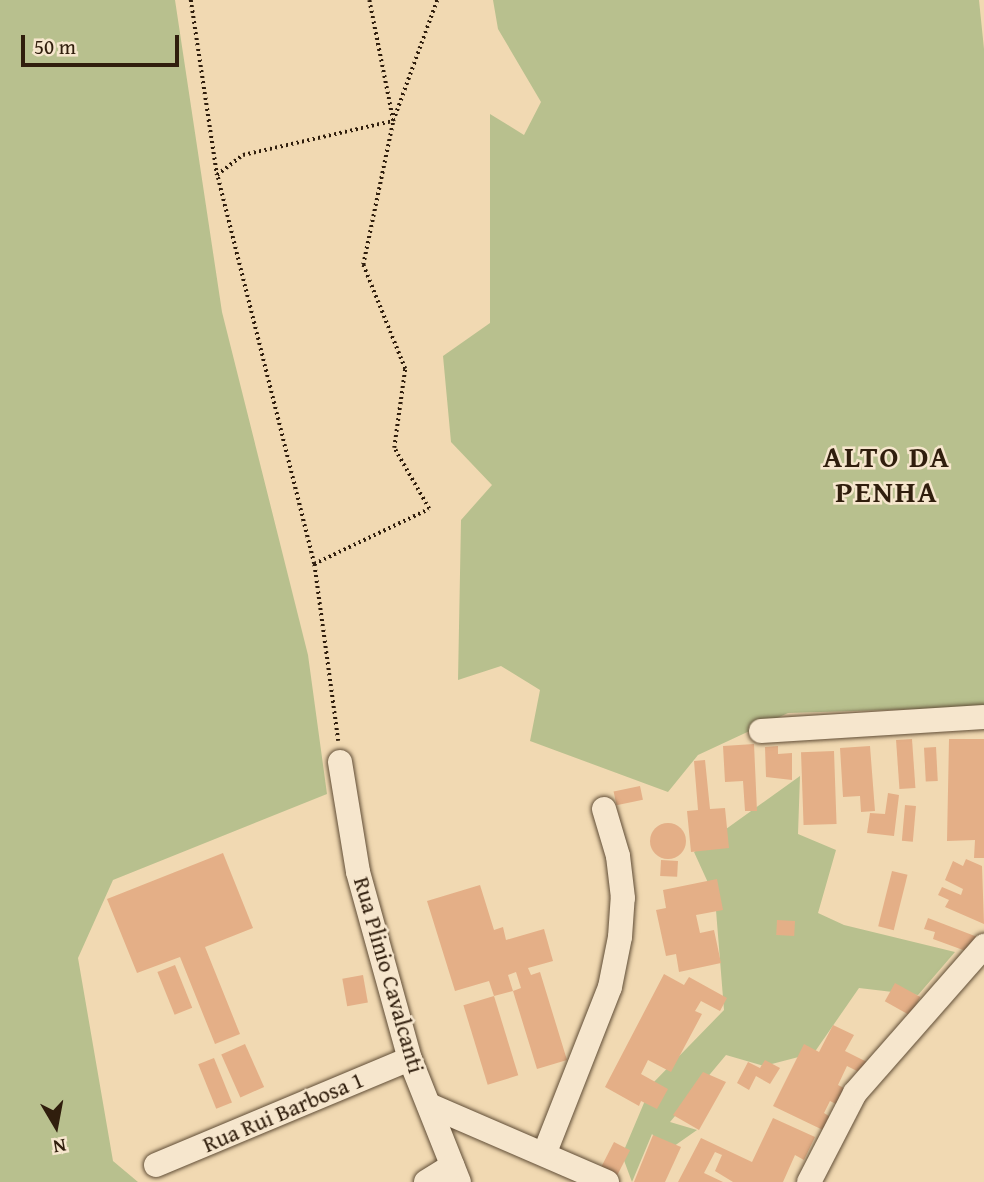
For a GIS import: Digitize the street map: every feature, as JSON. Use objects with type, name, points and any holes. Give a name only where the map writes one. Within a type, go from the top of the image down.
[{"type":"street","points":[[761,731],[984,717]]},
{"type":"street","name":"Rua Plinio Cavalcanti","points":[[341,762],[358,872],[410,1059],[455,1174]]},
{"type":"street","points":[[557,1166],[610,987],[620,937],[622,898],[618,856],[604,809]]},
{"type":"street","points":[[809,1182],[855,1093],[984,946]]},
{"type":"street","name":"Rua Rui Barbosa 1","points":[[156,1165],[410,1059]]},
{"type":"street","points":[[429,1105],[557,1166],[607,1182]]},
{"type":"street","points":[[426,1182],[455,1174]]},
{"type":"path","points":[[191,0],[217,175],[314,564],[341,762]]},
{"type":"path","points":[[369,0],[393,121]]},
{"type":"path","points":[[314,564],[429,509],[394,448],[405,369],[363,265],[393,121],[438,0]]},
{"type":"path","points":[[217,175],[243,155],[393,121]]},
{"type":"green space","points":[[0,0],[175,0],[222,312],[308,655],[327,794],[113,880],[78,958],[113,1161],[138,1182],[0,1182]]},
{"type":"green space","points":[[493,0],[979,0],[984,49],[984,707],[788,713],[698,755],[668,792],[530,741],[540,690],[501,666],[458,680],[461,520],[492,485],[451,442],[443,356],[490,323],[490,114],[524,135],[541,102],[498,29]]},
{"type":"green space","points":[[800,776],[798,834],[836,850],[818,913],[844,925],[955,952],[918,995],[859,988],[814,1053],[764,1066],[726,1055],[670,1122],[697,1130],[667,1151],[652,1134],[632,1182],[622,1155],[652,1084],[724,1010],[715,898],[694,852]]},
{"type":"building","points":[[912,739],[915,788],[899,789],[896,740]]},
{"type":"building","points":[[949,739],[984,739],[984,858],[974,858],[975,840],[947,841]]},
{"type":"building","points":[[754,744],[757,811],[745,811],[743,781],[725,782],[723,746]]},
{"type":"building","points":[[778,746],[778,754],[792,753],[792,780],[766,777],[765,747]]},
{"type":"building","points":[[870,746],[875,811],[861,812],[860,796],[843,797],[840,748]]},
{"type":"building","points":[[936,747],[938,781],[926,782],[924,748]]},
{"type":"building","points":[[834,751],[837,824],[804,825],[801,752]]},
{"type":"building","points":[[705,760],[710,809],[725,808],[729,848],[691,852],[687,811],[698,810],[694,761]]},
{"type":"building","points":[[640,786],[643,800],[617,805],[614,792]]},
{"type":"building","points":[[888,793],[899,795],[894,836],[867,833],[870,813],[885,814]]},
{"type":"building","points":[[905,805],[916,806],[913,842],[902,841]]},
{"type":"building","points":[[668,823],[681,828],[686,841],[681,854],[668,859],[655,854],[650,841],[655,828]]},
{"type":"building","points":[[223,853],[253,928],[205,947],[240,1034],[215,1044],[180,957],[137,973],[107,899]]},
{"type":"building","points":[[966,859],[982,866],[984,924],[945,907],[949,900],[938,895],[942,887],[961,895],[963,889],[945,880],[953,861],[963,866]]},
{"type":"building","points":[[661,860],[678,861],[677,877],[660,876]]},
{"type":"building","points":[[892,871],[908,875],[894,930],[878,926]]},
{"type":"building","points":[[717,879],[723,910],[696,915],[700,933],[714,930],[721,963],[679,972],[676,954],[666,956],[656,910],[666,908],[663,890]]},
{"type":"building","points":[[480,885],[494,930],[503,927],[506,940],[544,929],[553,961],[528,968],[531,975],[540,972],[567,1060],[537,1069],[513,991],[494,996],[489,981],[455,991],[427,901]],"holes":[[[516,972],[521,988],[513,991],[508,975]]]},
{"type":"building","points":[[928,918],[980,938],[974,954],[933,939],[935,932],[924,929]]},
{"type":"building","points":[[777,920],[795,921],[794,936],[776,935]]},
{"type":"building","points":[[175,965],[192,1008],[175,1015],[157,972]]},
{"type":"building","points":[[664,974],[684,985],[689,977],[727,998],[720,1011],[701,1001],[695,1011],[702,1014],[671,1072],[648,1060],[641,1074],[668,1089],[657,1109],[641,1101],[639,1106],[605,1087]]},
{"type":"building","points":[[363,975],[368,1003],[347,1006],[342,979]]},
{"type":"building","points":[[895,983],[920,997],[910,1015],[885,1001]]},
{"type":"building","points":[[494,996],[518,1075],[488,1085],[463,1005]]},
{"type":"building","points":[[833,1025],[854,1035],[845,1051],[867,1062],[861,1073],[847,1066],[838,1085],[850,1091],[842,1107],[830,1101],[824,1113],[832,1118],[825,1131],[773,1106],[804,1044],[819,1052]]},
{"type":"building","points":[[245,1044],[264,1087],[240,1098],[221,1055]]},
{"type":"building","points":[[214,1058],[232,1103],[216,1109],[198,1064]]},
{"type":"building","points":[[765,1060],[780,1068],[770,1084],[756,1076],[749,1090],[737,1083],[748,1062],[760,1068]]},
{"type":"building","points":[[703,1072],[726,1082],[699,1130],[673,1115]]},
{"type":"building","points":[[773,1118],[815,1137],[804,1160],[795,1155],[783,1182],[733,1182],[715,1171],[722,1155],[715,1152],[704,1173],[723,1182],[678,1182],[701,1138],[752,1162]]},
{"type":"building","points":[[653,1135],[681,1147],[665,1182],[634,1182]]},
{"type":"building","points":[[614,1142],[630,1150],[616,1178],[600,1170]]},
{"type":"district","name":"ALTO DA PENHA","points":[[887,473]]}]
